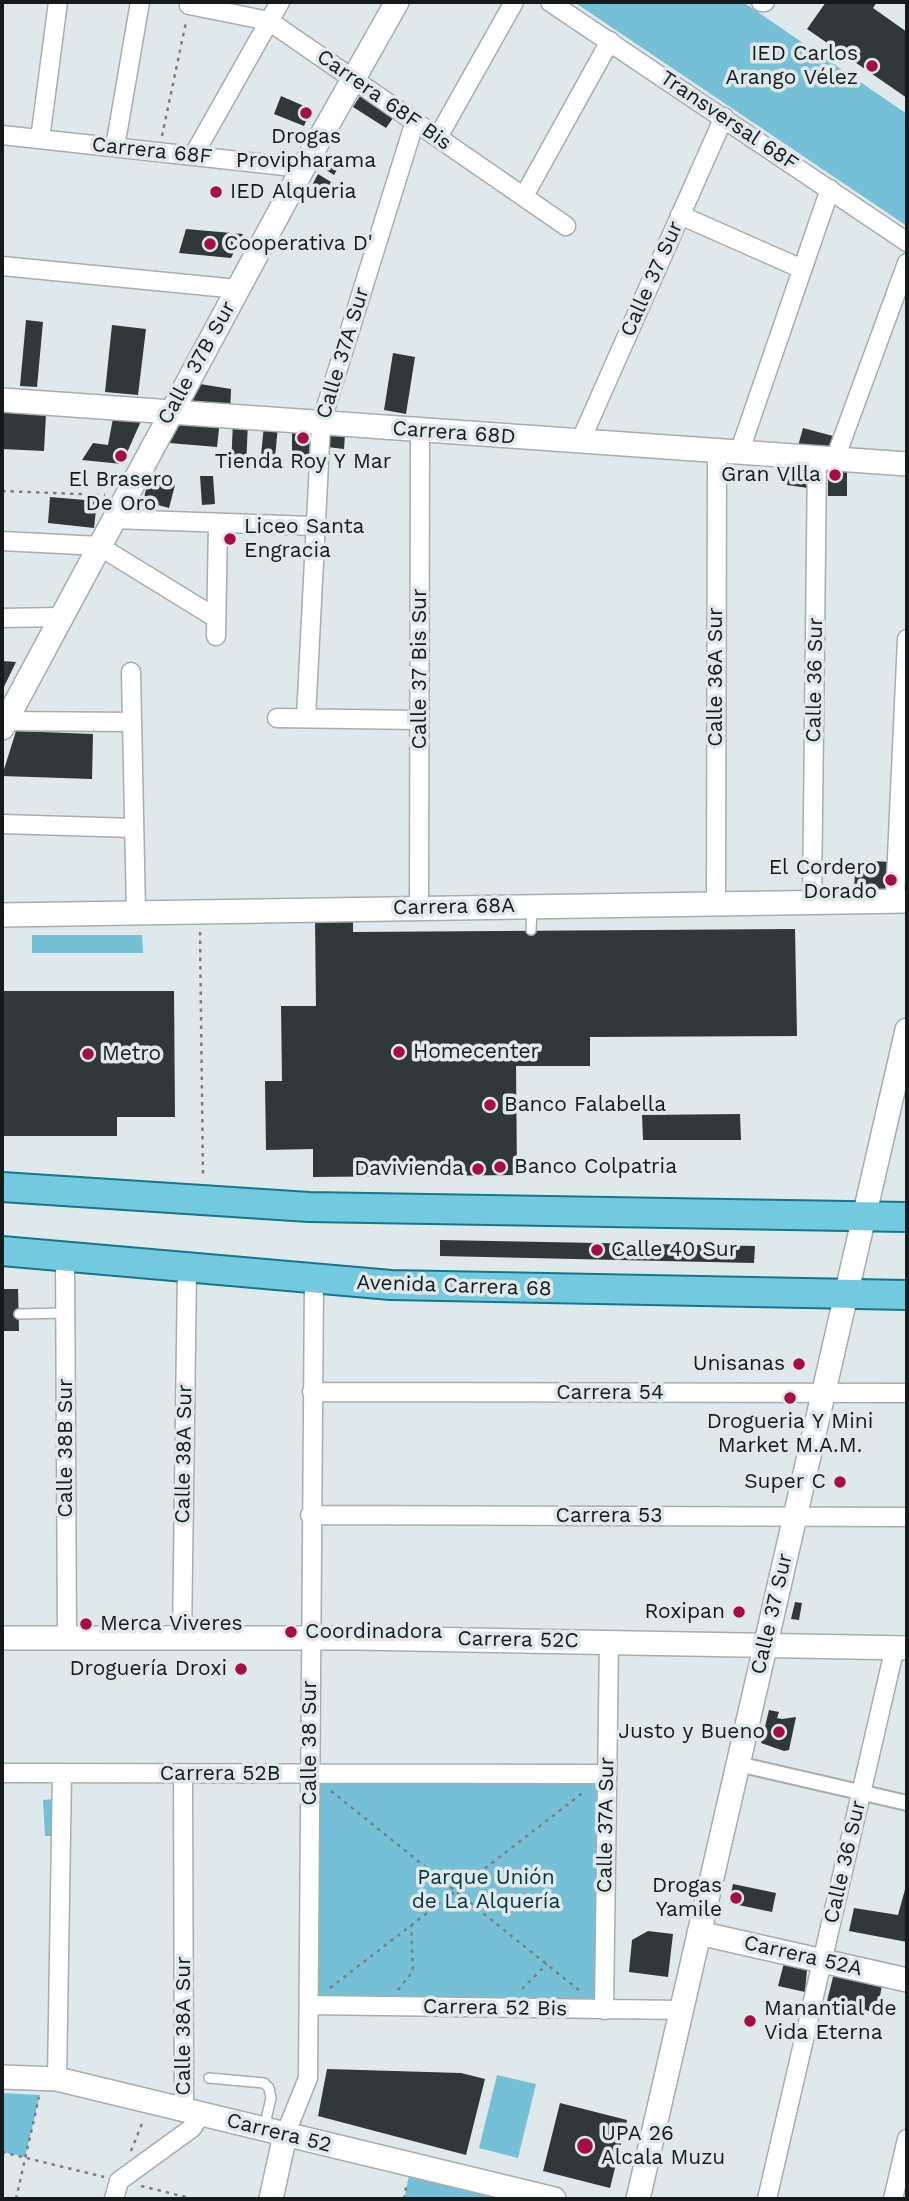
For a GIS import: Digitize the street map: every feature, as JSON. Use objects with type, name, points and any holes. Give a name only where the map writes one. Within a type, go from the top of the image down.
[{"type":"main road","points":[[2,1188],[309,1207],[907,1217]]},
{"type":"main road","name":"Avenida Carrera 68","points":[[2,1251],[391,1285],[907,1295]]},
{"type":"street","points":[[40,139],[58,2]]},
{"type":"street","points":[[114,147],[139,2]]},
{"type":"street","points":[[193,156],[280,2]]},
{"type":"street","name":"Calle 37B Sur","points":[[5,717],[303,168],[397,2]]},
{"type":"street","points":[[438,137],[514,2]]},
{"type":"street","name":"Transversal 68F","points":[[550,2],[907,242]]},
{"type":"street","name":"Carrera 68F Bis","points":[[190,5],[269,21],[566,226]]},
{"type":"street","points":[[524,196],[610,41]]},
{"type":"street","name":"Calle 37 Sur","points":[[580,442],[724,117]]},
{"type":"street","name":"Calle 37A Sur","points":[[306,718],[313,526],[321,423],[415,121]]},
{"type":"street","name":"Carrera 68F","points":[[2,135],[303,168]]},
{"type":"street","name":"Calle 36A Sur","points":[[716,904],[728,452],[802,269],[830,189]]},
{"type":"street","points":[[680,215],[802,269]]},
{"type":"street","name":"Calle 36 Sur","points":[[812,902],[826,458],[907,263]]},
{"type":"street","points":[[2,266],[237,289]]},
{"type":"street","name":"Carrera 68D","points":[[2,400],[907,464]]},
{"type":"street","name":"Calle 37 Bis Sur","points":[[419,908],[420,430]]},
{"type":"street","points":[[113,519],[313,526]]},
{"type":"street","points":[[2,541],[99,546],[216,627],[218,523]]},
{"type":"street","points":[[2,618],[61,617]]},
{"type":"street","points":[[901,901],[907,639]]},
{"type":"street","points":[[131,672],[136,912]]},
{"type":"street","points":[[5,717],[132,722]]},
{"type":"street","points":[[277,718],[419,719]]},
{"type":"street","points":[[2,824],[134,828]]},
{"type":"street","name":"Carrera 68A","points":[[2,915],[901,901]]},
{"type":"street","name":"Calle 37 Sur","points":[[638,2199],[907,1030]]},
{"type":"street","name":"Calle 38B Sur","points":[[65,1257],[67,1638]]},
{"type":"street","name":"Calle 38A Sur","points":[[182,1638],[187,1269]]},
{"type":"street","name":"Calle 38 Sur","points":[[271,2199],[275,2132],[308,2078],[310,1514],[314,1280]]},
{"type":"street","name":"Carrera 54","points":[[312,1392],[907,1393]]},
{"type":"street","name":"Carrera 53","points":[[310,1514],[907,1517]]},
{"type":"street","name":"Carrera 52C","points":[[2,1638],[310,1638],[901,1647]]},
{"type":"street","name":"Calle 37A Sur","points":[[604,2010],[609,1641]]},
{"type":"street","name":"Calle 36 Sur","points":[[768,2199],[861,1793],[901,1647]]},
{"type":"street","points":[[738,1764],[907,1803]]},
{"type":"street","name":"Carrera 52B","points":[[2,1773],[607,1773]]},
{"type":"street","points":[[50,2079],[62,1773]]},
{"type":"street","name":"Calle 38A Sur","points":[[119,2181],[192,2128],[183,1774]]},
{"type":"street","name":"Carrera 52A","points":[[699,1933],[907,1980]]},
{"type":"street","name":"Carrera 52 Bis","points":[[309,2005],[682,2010]]},
{"type":"street","name":"Carrera 52","points":[[2,2077],[50,2079],[554,2199]]},
{"type":"street","points":[[893,2199],[907,2139]]},
{"type":"street","points":[[114,2199],[119,2181]]},
{"type":"lane","points":[[531,930],[532,906]]},
{"type":"lane","points":[[19,1314],[65,1314]]},
{"type":"lane","points":[[209,2078],[264,2083],[269,2088],[275,2132]]},
{"type":"path","points":[[159,152],[190,5]]},
{"type":"path","points":[[2,491],[126,496]]},
{"type":"path","points":[[200,911],[203,1184]]},
{"type":"path","points":[[309,2005],[607,1773]]},
{"type":"path","points":[[309,1774],[604,2010]]},
{"type":"path","points":[[385,2006],[413,1971],[411,1925]]},
{"type":"path","points":[[505,2008],[547,1964]]},
{"type":"path","points":[[16,2199],[25,2157],[50,2079]]},
{"type":"path","name":"Calle 38A Sur","points":[[119,2181],[151,2102]]},
{"type":"path","points":[[2,2152],[194,2199]]},
{"type":"green space","points":[[574,2],[743,2],[907,114],[907,226]]},
{"type":"green space","points":[[32,935],[142,935],[143,953],[32,953]]},
{"type":"green space","name":"Parque Unión de La Alquería","points":[[604,1776],[601,2007],[312,2002],[314,1777]]},
{"type":"green space","points":[[54,1799],[55,1836],[45,1836],[43,1800]]},
{"type":"green space","points":[[497,2075],[536,2084],[518,2158],[479,2148]]},
{"type":"green space","points":[[2,2093],[40,2095],[25,2157],[2,2152]]},
{"type":"green space","points":[[409,2176],[509,2199],[404,2199]]},
{"type":"building","points":[[826,2],[877,2],[873,8],[907,32],[907,98],[807,29]]},
{"type":"building","points":[[362,93],[398,111],[386,128],[353,107]]},
{"type":"building","points":[[281,96],[311,109],[304,126],[274,114]]},
{"type":"building","points":[[332,153],[343,159],[334,175],[323,168]]},
{"type":"building","points":[[318,174],[331,182],[323,195],[311,187]]},
{"type":"building","name":"Cooperativa D'","points":[[186,229],[243,234],[231,258],[179,253]]},
{"type":"building","points":[[26,320],[43,322],[37,387],[20,386]]},
{"type":"building","points":[[112,325],[146,329],[138,395],[105,392]]},
{"type":"building","points":[[393,353],[415,357],[406,414],[384,410]]},
{"type":"building","points":[[200,384],[231,389],[230,414],[191,403]]},
{"type":"building","points":[[2,412],[46,414],[44,451],[2,449]]},
{"type":"building","points":[[114,413],[141,421],[122,464],[82,460],[93,443],[108,445]]},
{"type":"building","points":[[184,417],[220,420],[217,447],[169,443]]},
{"type":"building","points":[[233,421],[248,422],[246,468],[231,467]]},
{"type":"building","points":[[264,425],[278,426],[274,468],[260,466]]},
{"type":"building","points":[[803,428],[833,436],[829,454],[798,446]]},
{"type":"building","points":[[292,431],[310,431],[309,465],[292,464]]},
{"type":"building","points":[[329,433],[345,434],[344,449],[327,447]]},
{"type":"building","points":[[790,460],[810,465],[808,488],[787,485]]},
{"type":"building","points":[[833,469],[847,469],[847,496],[828,496],[828,477]]},
{"type":"building","points":[[200,476],[213,476],[215,504],[202,505]]},
{"type":"building","points":[[149,478],[175,485],[169,508],[143,501]]},
{"type":"building","points":[[50,497],[97,501],[94,528],[48,523]]},
{"type":"building","points":[[2,661],[16,662],[2,691]]},
{"type":"building","points":[[16,731],[93,734],[92,779],[2,776]]},
{"type":"building","points":[[856,860],[890,862],[889,890],[854,888]]},
{"type":"building","name":"Homecenter","points":[[315,919],[353,919],[353,932],[795,929],[797,1036],[590,1037],[590,1066],[516,1066],[517,1175],[313,1177],[313,1149],[266,1150],[265,1081],[282,1081],[281,1006],[316,1006]]},
{"type":"building","name":"Metro","points":[[2,991],[174,991],[175,1117],[117,1117],[117,1136],[2,1136]]},
{"type":"building","points":[[740,1114],[741,1140],[643,1140],[642,1115]]},
{"type":"building","name":"Calle 40 Sur","points":[[440,1240],[755,1246],[754,1263],[440,1256]]},
{"type":"building","points":[[2,1289],[18,1289],[19,1331],[2,1331]]},
{"type":"building","points":[[795,1602],[802,1603],[799,1620],[791,1619]]},
{"type":"building","name":"Justo y Bueno","points":[[769,1710],[779,1712],[777,1718],[796,1717],[789,1750],[784,1751],[761,1743]]},
{"type":"building","points":[[907,1882],[907,1942],[849,1931],[854,1908],[898,1915]]},
{"type":"building","points":[[733,1884],[776,1893],[772,1912],[729,1903]]},
{"type":"building","points":[[648,1931],[673,1934],[668,1977],[629,1972],[632,1940]]},
{"type":"building","points":[[784,1963],[807,1970],[805,1992],[778,1986]]},
{"type":"building","points":[[839,1973],[882,1985],[877,2013],[827,2001],[833,1977]]},
{"type":"building","points":[[327,2069],[461,2073],[485,2079],[466,2155],[318,2116]]},
{"type":"building","name":"UPA 26 Alcala Muzu","points":[[560,2103],[627,2120],[610,2188],[543,2171]]},
{"type":"place","name":"IED Carlos Arango Vélez","points":[[872,66]]},
{"type":"place","name":"Drogas Provipharama","points":[[306,113]]},
{"type":"place","name":"IED Alqueria","points":[[216,192]]},
{"type":"place","name":"Cooperativa D'","points":[[210,244]]},
{"type":"place","name":"Tienda Roy Y Mar","points":[[303,438]]},
{"type":"place","name":"El Brasero De Oro","points":[[121,456]]},
{"type":"place","name":"Gran VIlla","points":[[835,475]]},
{"type":"place","name":"Liceo Santa Engracia","points":[[230,539]]},
{"type":"place","name":"El Cordero Dorado","points":[[891,880]]},
{"type":"place","name":"Homecenter","points":[[399,1052]]},
{"type":"place","name":"Metro","points":[[88,1054]]},
{"type":"place","name":"Banco Falabella","points":[[490,1105]]},
{"type":"place","name":"Banco Colpatria","points":[[500,1167]]},
{"type":"place","name":"Davivienda","points":[[478,1169]]},
{"type":"place","name":"Calle 40 Sur","points":[[597,1250]]},
{"type":"place","name":"Unisanas","points":[[799,1364]]},
{"type":"place","name":"Drogueria Y Mini Market M.A.M.","points":[[790,1398]]},
{"type":"place","name":"Super C","points":[[840,1482]]},
{"type":"place","name":"Roxipan","points":[[739,1612]]},
{"type":"place","name":"Merca Viveres","points":[[86,1624]]},
{"type":"place","name":"Coordinadora","points":[[291,1632]]},
{"type":"place","name":"Droguería Droxi","points":[[241,1669]]},
{"type":"place","name":"Justo y Bueno","points":[[779,1732]]},
{"type":"place","name":"Drogas Yamile","points":[[736,1898]]},
{"type":"place","name":"Manantial de Vida Eterna","points":[[750,2021]]},
{"type":"place","name":"UPA 26 Alcala Muzu","points":[[585,2146]]}]
